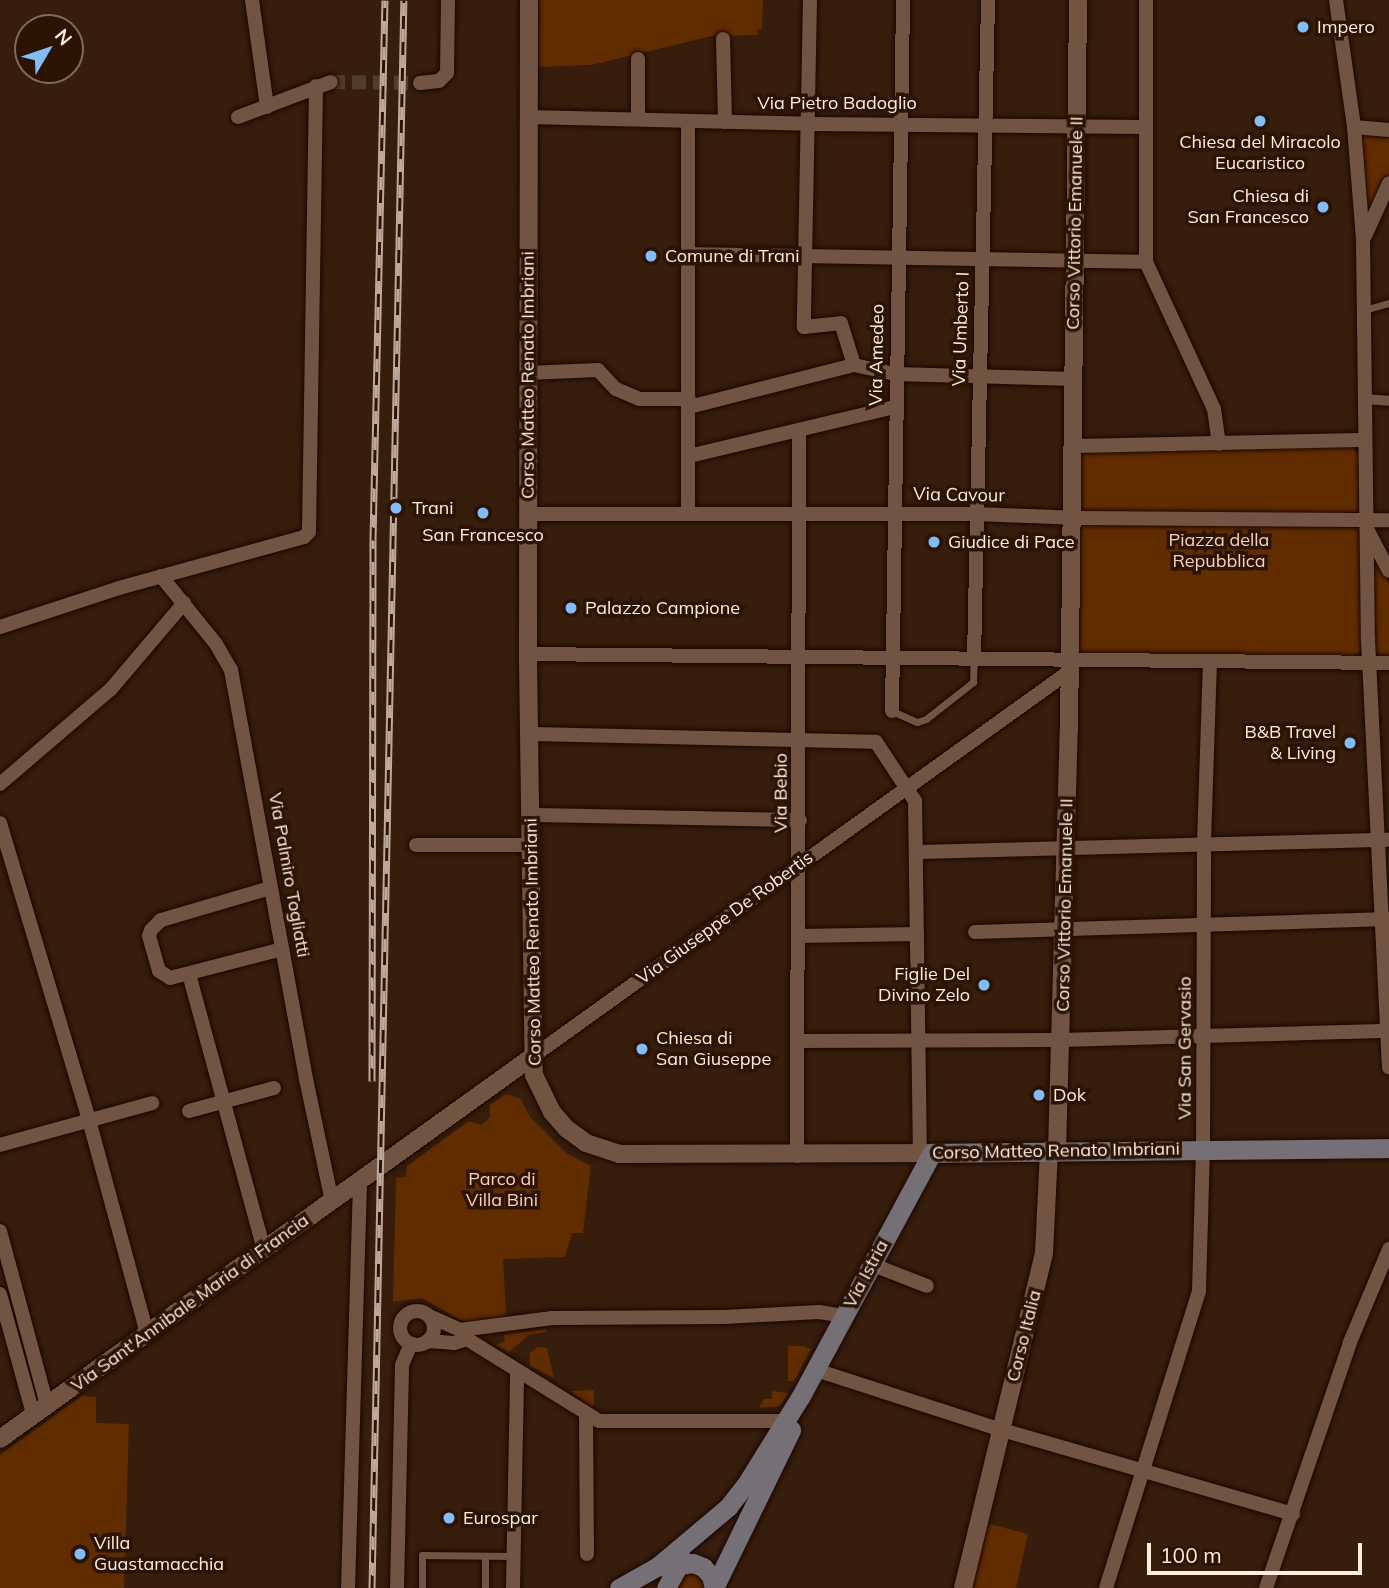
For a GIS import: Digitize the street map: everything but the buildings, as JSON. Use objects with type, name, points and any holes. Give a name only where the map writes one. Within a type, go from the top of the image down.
[{"type":"main road","name":"Corso Matteo Renato Imbriani","points":[[926,1153],[1389,1148]]},
{"type":"main road","name":"Via Istria","points":[[666,1588],[671,1566],[689,1542],[729,1507],[783,1421],[802,1396],[926,1153]]},
{"type":"main road","name":"Via Istria","points":[[714,1588],[791,1429],[802,1396]]},
{"type":"main road","name":"Via Istria","points":[[671,1566],[692,1563],[703,1567],[711,1576],[714,1588]]},
{"type":"main road","points":[[619,1588],[671,1566]]},
{"type":"street","points":[[252,0],[267,107]]},
{"type":"street","points":[[420,83],[439,81],[447,73],[448,0]]},
{"type":"street","name":"Corso Matteo Renato Imbriani","points":[[528,0],[528,654],[534,1075],[552,1112],[586,1143],[604,1151],[637,1156],[926,1153]]},
{"type":"street","points":[[810,0],[804,327],[841,323],[854,365]]},
{"type":"street","name":"Via Amedeo","points":[[892,711],[895,374],[903,0]]},
{"type":"street","name":"Via Umberto I","points":[[974,659],[978,376],[988,123],[988,0]]},
{"type":"street","name":"Corso Vittorio Emanuele II","points":[[1071,446],[1078,0]]},
{"type":"street","points":[[1146,0],[1146,262],[1214,409],[1219,444]]},
{"type":"street","points":[[1336,0],[1353,127],[1363,240],[1363,399],[1369,663],[1372,749],[1383,840],[1389,1067]]},
{"type":"street","points":[[723,39],[724,122]]},
{"type":"street","points":[[638,59],[638,119]]},
{"type":"street","points":[[0,627],[162,576],[307,535],[311,524],[324,84],[238,117]]},
{"type":"street","name":"Via Pietro Badoglio","points":[[529,117],[809,124],[988,123],[1145,127]]},
{"type":"street","points":[[688,121],[688,512]]},
{"type":"street","points":[[1353,127],[1389,130]]},
{"type":"street","points":[[1363,240],[1389,183]]},
{"type":"street","points":[[690,254],[1146,262]]},
{"type":"street","points":[[527,373],[598,370],[616,388],[639,399],[689,403],[854,365],[895,374],[1073,379]]},
{"type":"street","points":[[1363,399],[1389,401]]},
{"type":"street","points":[[689,456],[895,407]]},
{"type":"street","name":"Via Bebio","points":[[797,1156],[802,513],[799,430]]},
{"type":"street","points":[[1070,666],[1071,446],[1364,440]]},
{"type":"street","name":"Via Cavour","points":[[528,514],[976,514],[1070,518],[1365,522],[1389,520]]},
{"type":"street","points":[[1365,522],[1389,571]]},
{"type":"street","name":"Via Palmiro Togliatti","points":[[162,576],[216,644],[231,670],[332,1201]]},
{"type":"street","points":[[0,784],[111,689],[184,603]]},
{"type":"street","points":[[528,654],[974,659],[1070,666],[1210,661],[1389,663]]},
{"type":"street","name":"Via San Gervasio","points":[[1106,1588],[1197,1304],[1203,1150],[1204,842],[1210,661]]},
{"type":"street","name":"Corso Vittorio Emanuele II","points":[[1053,1150],[1062,1040],[1070,666]]},
{"type":"street","name":"Via Giuseppe De Robertis","points":[[380,1166],[907,789],[1070,666]]},
{"type":"street","points":[[529,734],[876,742],[915,801],[918,1041],[926,1153]]},
{"type":"street","points":[[1372,749],[1389,748]]},
{"type":"street","points":[[531,816],[800,820]]},
{"type":"street","points":[[0,823],[89,1120],[147,1334]]},
{"type":"street","points":[[917,852],[1204,842],[1383,840]]},
{"type":"street","points":[[416,845],[531,845]]},
{"type":"street","points":[[271,888],[155,924],[149,936],[159,971],[170,978],[282,949]]},
{"type":"street","points":[[975,932],[1386,919]]},
{"type":"street","points":[[798,936],[917,934]]},
{"type":"street","points":[[189,974],[264,1251]]},
{"type":"street","points":[[798,1041],[1062,1040],[1388,1031]]},
{"type":"street","points":[[189,1111],[274,1088]]},
{"type":"street","points":[[0,1145],[152,1103]]},
{"type":"street","name":"Corso Italia","points":[[963,1588],[1044,1254],[1053,1150]]},
{"type":"street","name":"Via Sant'Annibale Maria di Francia","points":[[0,1439],[380,1166]]},
{"type":"street","points":[[348,1588],[360,1181]]},
{"type":"street","points":[[0,1231],[40,1410]]},
{"type":"street","points":[[1266,1588],[1350,1342],[1374,1279],[1389,1249]]},
{"type":"street","points":[[871,1264],[927,1286]]},
{"type":"street","points":[[0,1294],[40,1410]]},
{"type":"street","points":[[411,1344],[403,1336],[402,1321],[414,1311],[464,1334],[586,1414],[607,1423],[783,1421]]},
{"type":"street","points":[[411,1344],[427,1341],[454,1343],[464,1334],[552,1318],[724,1317],[820,1312],[844,1316]]},
{"type":"street","points":[[427,1341],[433,1332],[429,1316]]},
{"type":"street","points":[[397,1588],[402,1365],[411,1344]]},
{"type":"street","points":[[816,1370],[1002,1430],[1293,1514]]},
{"type":"street","points":[[513,1588],[517,1371]]},
{"type":"street","points":[[586,1414],[587,1554]]},
{"type":"lane","points":[[1363,310],[1389,303]]},
{"type":"lane","points":[[892,711],[913,721],[926,719],[973,682],[974,659]]},
{"type":"lane","points":[[422,1588],[422,1555],[514,1556]]},
{"type":"lane","points":[[485,1556],[485,1588]]},
{"type":"green space","points":[[538,0],[763,0],[762,29],[758,29],[757,35],[712,36],[591,65],[539,67]]},
{"type":"green space","points":[[1356,130],[1389,133],[1389,178],[1365,232]]},
{"type":"green space","name":"Piazza della Repubblica","points":[[1350,446],[1358,454],[1361,648],[1353,657],[1085,654],[1078,650],[1079,456],[1083,451]]},
{"type":"green space","points":[[1370,550],[1375,553],[1389,585],[1389,659],[1373,659]]},
{"type":"green space","name":"Parco di Villa Bini","points":[[506,1094],[521,1099],[530,1117],[566,1153],[591,1166],[583,1233],[572,1233],[565,1257],[503,1259],[506,1316],[476,1322],[460,1320],[422,1298],[393,1302],[396,1178],[406,1177],[407,1166],[469,1121],[481,1125],[490,1117],[490,1105]]},
{"type":"green space","points":[[546,1329],[546,1332],[529,1335],[509,1352],[496,1345],[505,1341],[504,1335]]},
{"type":"green space","points":[[788,1346],[811,1349],[794,1381],[788,1381]]},
{"type":"green space","points":[[537,1347],[547,1348],[554,1378],[530,1366],[530,1353]]},
{"type":"green space","points":[[594,1390],[594,1405],[591,1406],[570,1391]]},
{"type":"green space","points":[[772,1391],[788,1393],[780,1406],[759,1408],[764,1399],[772,1399]]},
{"type":"green space","points":[[82,1396],[96,1397],[96,1423],[129,1424],[124,1588],[0,1588],[0,1455]]},
{"type":"green space","points":[[986,1523],[1028,1534],[1016,1588],[970,1588]]},
{"type":"green space","points":[[690,1572],[704,1579],[706,1588],[673,1588],[683,1573]]},
{"type":"tunnel","points":[[331,82],[420,83]]},
{"type":"railway","points":[[372,1081],[373,540],[385,0]]},
{"type":"railway","points":[[372,1588],[404,0]]},
{"type":"place","name":"Impero","points":[[1303,27]]},
{"type":"place","name":"Chiesa del Miracolo Eucaristico","points":[[1260,121]]},
{"type":"place","name":"Chiesa di San Francesco","points":[[1323,207]]},
{"type":"place","name":"Comune di Trani","points":[[651,256]]},
{"type":"place","name":"Trani","points":[[396,508]]},
{"type":"place","name":"San Francesco","points":[[483,513]]},
{"type":"place","name":"Giudice di Pace","points":[[934,542]]},
{"type":"place","name":"Palazzo Campione","points":[[571,608]]},
{"type":"place","name":"B&B Travel & Living","points":[[1350,743]]},
{"type":"place","name":"Figlie Del Divino Zelo","points":[[984,985]]},
{"type":"place","name":"Chiesa di San Giuseppe","points":[[642,1049]]},
{"type":"place","name":"Dok","points":[[1039,1095]]},
{"type":"place","name":"Eurospar","points":[[449,1518]]},
{"type":"place","name":"Villa Guastamacchia","points":[[80,1554]]}]
